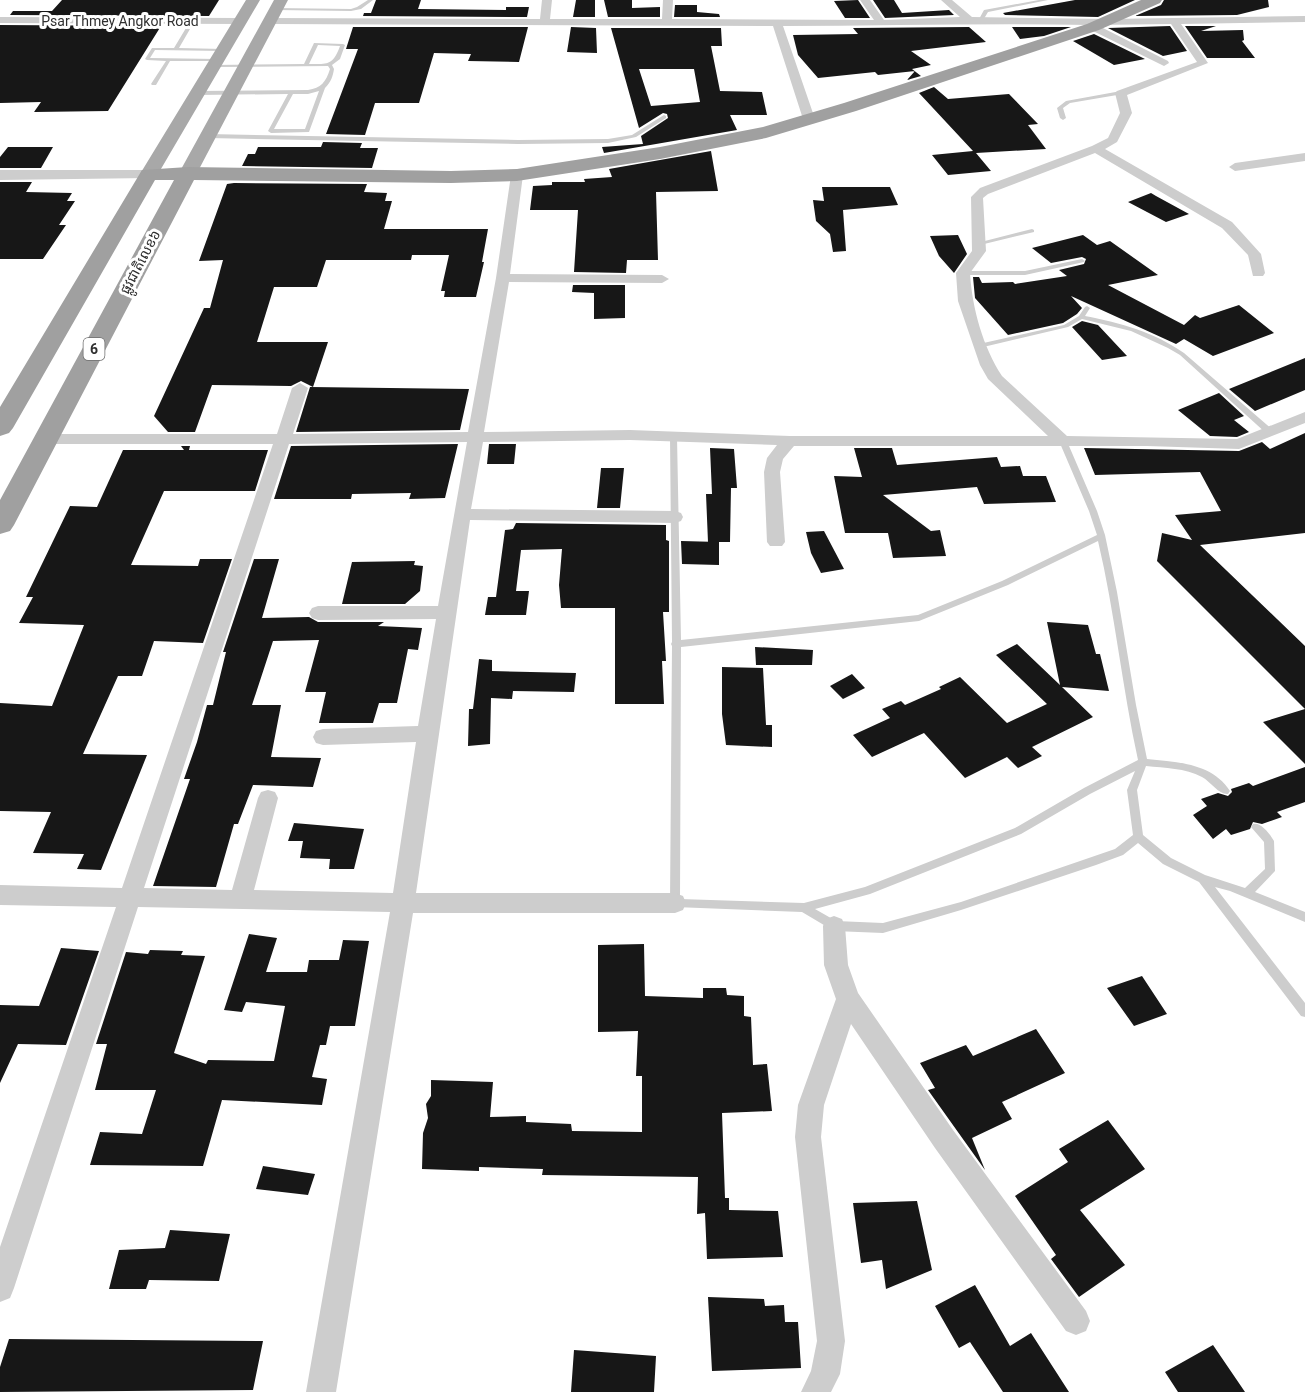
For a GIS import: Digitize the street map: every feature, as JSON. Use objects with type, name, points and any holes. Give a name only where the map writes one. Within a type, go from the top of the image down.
[{"type":"highway","points":[[0,428],[149,174],[451,177],[517,175],[712,144],[766,132],[809,119],[1100,25],[1154,0]]},
{"type":"highway","name":"ផ្លូវជាតិលេខ៦","points":[[0,525],[188,173]]},
{"type":"main road","points":[[149,174],[253,0]]},
{"type":"main road","name":"ផ្លូវជាតិលេខ៦","points":[[188,173],[276,10]]},
{"type":"street","points":[[545,23],[547,0]]},
{"type":"street","points":[[667,22],[668,0]]},
{"type":"street","points":[[865,0],[880,22]]},
{"type":"street","points":[[946,0],[974,20]]},
{"type":"street","points":[[276,10],[545,23],[974,20],[1100,25],[1173,20],[1305,19]]},
{"type":"street","name":"Psar Thmey Angkor Road","points":[[0,20],[240,21]]},
{"type":"street","points":[[1063,441],[996,379],[979,346],[965,301],[963,273],[979,251],[977,197],[984,191],[1096,149],[1113,140],[1121,128],[1126,113],[1121,93],[1203,63],[1173,20]]},
{"type":"street","points":[[777,22],[809,119]]},
{"type":"street","points":[[1100,25],[1164,63]]},
{"type":"street","points":[[1096,149],[1227,225],[1254,254],[1258,273]]},
{"type":"street","points":[[1235,166],[1305,157]]},
{"type":"street","points":[[0,175],[149,174]]},
{"type":"street","points":[[321,1392],[403,903],[427,734],[503,278],[517,175]]},
{"type":"street","points":[[503,278],[662,279]]},
{"type":"street","points":[[0,1288],[300,388]]},
{"type":"street","points":[[47,439],[477,436],[1239,444],[1305,417]]},
{"type":"street","points":[[776,542],[771,472],[775,458],[790,441]]},
{"type":"street","points":[[462,514],[675,517]]},
{"type":"street","points":[[318,613],[447,612]]},
{"type":"street","points":[[323,737],[427,734]]},
{"type":"street","points":[[240,900],[268,798]]},
{"type":"street","points":[[0,895],[403,903],[675,903]]},
{"type":"street","points":[[834,926],[836,965],[848,999],[944,1139],[1076,1321]]},
{"type":"street","points":[[816,1392],[825,1374],[831,1341],[808,1137],[810,1105],[848,999]]},
{"type":"lane","points":[[329,10],[334,0]]},
{"type":"lane","points":[[276,10],[359,8],[371,0]]},
{"type":"lane","points":[[974,20],[986,11],[1046,0]]},
{"type":"lane","points":[[175,50],[188,29]]},
{"type":"lane","points":[[218,59],[147,59],[154,49],[175,50],[218,59],[245,66],[329,65],[338,59],[343,45],[316,44],[306,64]]},
{"type":"lane","points":[[154,84],[169,59],[182,55],[183,52],[175,50]]},
{"type":"lane","points":[[198,93],[308,92],[323,88],[328,84],[332,69],[329,65]]},
{"type":"lane","points":[[291,92],[271,131],[307,131],[323,88]]},
{"type":"lane","points":[[1063,118],[1060,108],[1068,102],[1121,93]]},
{"type":"lane","points":[[208,136],[518,142],[608,141],[634,135],[664,117]]},
{"type":"lane","points":[[980,243],[1032,231]]},
{"type":"lane","points":[[963,273],[1025,273],[1082,261]]},
{"type":"lane","points":[[979,346],[1066,326],[1081,317],[1087,308]]},
{"type":"lane","points":[[1081,317],[1143,333],[1166,342],[1270,432]]},
{"type":"lane","points":[[673,437],[675,903],[804,908],[866,891],[1018,831],[1143,762],[1193,766],[1220,784],[1225,791]]},
{"type":"lane","points":[[1063,441],[1088,494],[1101,536],[1121,627],[1132,716],[1143,762],[1132,790],[1138,837],[1167,861],[1203,879],[1246,893],[1270,871],[1269,840],[1256,827]]},
{"type":"lane","points":[[675,644],[920,618],[1005,583],[1101,536]]},
{"type":"lane","points":[[804,908],[834,926],[883,928],[961,906],[1119,852],[1138,837]]},
{"type":"lane","points":[[1203,879],[1305,1012]]},
{"type":"lane","points":[[1232,888],[1305,917]]},
{"type":"building","points":[[62,0],[219,0],[209,16],[10,15],[13,11],[52,11]]},
{"type":"building","points":[[376,0],[421,0],[418,9],[506,10],[506,7],[529,7],[527,17],[363,16],[364,13],[371,13]]},
{"type":"building","points":[[576,0],[595,0],[595,17],[573,17]]},
{"type":"building","points":[[604,0],[632,0],[632,8],[660,7],[660,17],[608,17]]},
{"type":"building","points":[[858,0],[870,18],[845,18],[834,1]]},
{"type":"building","points":[[873,0],[894,0],[902,13],[949,10],[954,15],[885,18]]},
{"type":"building","points":[[1075,0],[1135,0],[1098,17],[1005,15],[1003,13]]},
{"type":"building","points":[[1164,0],[1268,0],[1269,7],[1237,15],[1135,16],[1161,5]]},
{"type":"building","points":[[675,5],[697,5],[697,12],[719,14],[720,17],[674,17]]},
{"type":"building","points":[[0,25],[161,26],[108,111],[34,112],[41,102],[0,103]]},
{"type":"building","points":[[1170,26],[1187,51],[1163,56],[1108,28]]},
{"type":"building","points":[[1185,26],[1216,26],[1201,31],[1243,30],[1244,40],[1242,41],[1255,58],[1207,58]]},
{"type":"building","points":[[353,27],[528,27],[519,62],[468,61],[471,54],[434,53],[419,103],[375,103],[365,135],[326,134],[358,49],[346,49]]},
{"type":"building","points":[[571,27],[596,28],[597,53],[567,52]]},
{"type":"building","points":[[969,27],[986,42],[911,51],[931,65],[912,69],[915,71],[878,75],[875,72],[818,78],[798,55],[793,35],[858,34],[853,28]]},
{"type":"building","points":[[1012,27],[1071,27],[1044,36],[1020,39]]},
{"type":"building","points":[[611,28],[721,28],[722,46],[711,46],[720,91],[762,92],[767,115],[730,115],[737,130],[604,153],[602,147],[643,144],[641,136],[668,118],[667,114],[663,113],[639,128]],"holes":[[[639,69],[694,69],[700,102],[651,106]]]},
{"type":"building","points":[[1094,34],[1145,59],[1114,65],[1073,41]]},
{"type":"building","points":[[915,71],[921,76],[907,80]]},
{"type":"building","points":[[934,87],[948,99],[1009,94],[1038,124],[1028,125],[1046,149],[976,153],[991,171],[948,175],[932,155],[973,151],[919,93]]},
{"type":"building","points":[[323,142],[362,143],[360,148],[378,148],[372,168],[242,166],[248,154],[255,154],[258,147],[321,147]]},
{"type":"building","points":[[8,147],[53,147],[41,168],[0,168],[0,157]]},
{"type":"building","points":[[711,151],[718,191],[656,192],[658,260],[627,260],[626,273],[574,272],[578,210],[530,210],[533,186],[552,185],[552,182],[585,182],[584,179],[612,177],[609,169]]},
{"type":"building","points":[[0,182],[32,182],[26,192],[72,193],[67,201],[75,201],[59,225],[66,225],[43,259],[0,259]]},
{"type":"building","points":[[227,184],[367,184],[364,192],[387,193],[385,201],[392,201],[384,229],[488,229],[476,297],[444,297],[445,291],[441,291],[449,255],[412,255],[411,260],[326,260],[317,287],[274,287],[257,342],[328,342],[313,387],[301,381],[291,386],[212,385],[195,432],[168,432],[154,416],[204,308],[210,308],[223,260],[199,261]]},
{"type":"building","points":[[822,187],[890,187],[898,205],[843,210],[846,251],[833,252],[830,234],[816,221],[813,200],[824,201]]},
{"type":"building","points":[[1151,193],[1189,214],[1166,222],[1128,202]]},
{"type":"building","points":[[958,235],[967,254],[954,273],[939,256],[930,236]]},
{"type":"building","points":[[1083,235],[1097,245],[1110,241],[1158,275],[1108,285],[1184,325],[1195,315],[1200,318],[1239,305],[1274,333],[1213,356],[1184,339],[1176,344],[1071,296],[1082,308],[1063,323],[1008,335],[975,298],[973,277],[979,277],[982,283],[1013,282],[1015,284],[1067,276],[1059,270],[1084,264],[1086,259],[1082,257],[1051,263],[1032,248]]},
{"type":"building","points":[[573,285],[625,285],[625,318],[594,319],[594,293],[572,292]]},
{"type":"building","points":[[1082,321],[1098,325],[1127,356],[1102,360],[1072,327]]},
{"type":"building","points":[[1305,358],[1305,390],[1255,411],[1229,389]]},
{"type":"building","points":[[310,387],[469,389],[460,430],[296,432]]},
{"type":"building","points":[[1219,393],[1244,416],[1234,420],[1249,432],[1237,437],[1210,436],[1178,410]]},
{"type":"building","points":[[1305,433],[1305,533],[1200,545],[1305,646],[1305,709],[1157,561],[1162,533],[1192,540],[1175,515],[1221,511],[1200,472],[1095,475],[1084,448],[1239,451],[1262,442],[1270,449]]},
{"type":"building","points":[[458,444],[445,498],[409,499],[411,493],[352,494],[351,499],[274,499],[291,446]]},
{"type":"building","points":[[489,444],[516,444],[514,464],[487,464]]},
{"type":"building","points":[[181,446],[190,446],[189,450],[268,450],[255,491],[164,491],[131,565],[198,566],[200,559],[232,559],[203,643],[154,641],[142,676],[118,676],[83,754],[147,755],[101,870],[77,869],[84,854],[33,853],[51,812],[0,811],[0,703],[52,706],[84,625],[19,623],[33,597],[26,597],[70,506],[97,507],[123,450],[184,450]]},
{"type":"building","points":[[710,448],[734,449],[737,488],[731,488],[730,542],[708,542],[706,494],[712,494]]},
{"type":"building","points":[[854,448],[892,448],[897,465],[997,457],[1001,467],[1020,466],[1023,476],[1046,476],[1056,502],[984,504],[977,487],[883,495],[931,531],[940,530],[946,556],[893,558],[888,533],[845,533],[834,476],[862,477]]},
{"type":"building","points":[[601,468],[624,468],[620,508],[597,508]]},
{"type":"building","points":[[516,523],[666,525],[666,540],[669,541],[669,612],[663,612],[666,661],[662,661],[664,704],[615,704],[615,608],[561,608],[559,585],[562,549],[521,550],[516,591],[529,591],[526,615],[485,615],[488,597],[496,597],[505,530],[513,529]]},
{"type":"building","points":[[824,531],[844,569],[821,573],[811,553],[806,532]]},
{"type":"building","points":[[681,541],[719,542],[719,565],[682,564]]},
{"type":"building","points":[[254,559],[279,559],[262,618],[309,617],[318,622],[384,622],[378,626],[422,628],[418,650],[408,649],[397,703],[379,703],[373,723],[319,723],[326,692],[305,692],[319,640],[273,641],[252,705],[281,705],[271,757],[321,758],[313,787],[253,785],[238,824],[234,824],[216,887],[153,886],[190,779],[184,779],[207,705],[213,705],[226,652],[223,652]]},
{"type":"building","points":[[415,561],[414,565],[423,566],[420,591],[405,604],[342,604],[352,562]]},
{"type":"building","points":[[1047,622],[1088,625],[1096,654],[1100,654],[1109,691],[1062,687],[1093,717],[1032,747],[1042,756],[1018,768],[1007,757],[965,778],[924,733],[872,757],[853,735],[890,718],[882,709],[901,701],[905,705],[941,689],[939,687],[960,677],[1007,723],[1047,704],[996,655],[1017,644],[1060,685]]},
{"type":"building","points":[[755,647],[813,650],[812,665],[756,665]]},
{"type":"building","points":[[479,659],[492,660],[492,671],[576,673],[574,692],[513,691],[512,699],[491,698],[490,744],[468,746],[469,709],[473,709]]},
{"type":"building","points":[[722,667],[763,668],[766,725],[772,725],[772,747],[726,745],[722,714]]},
{"type":"building","points":[[852,674],[865,688],[843,699],[830,686]]},
{"type":"building","points":[[1305,709],[1305,764],[1263,722]]},
{"type":"building","points":[[1305,767],[1305,802],[1277,812],[1282,817],[1262,824],[1253,822],[1250,829],[1231,835],[1226,829],[1213,839],[1193,815],[1207,806],[1201,799],[1218,793],[1228,796],[1232,792],[1231,789],[1249,783],[1253,786]]},
{"type":"building","points":[[294,823],[364,829],[354,869],[329,869],[330,859],[300,858],[303,841],[288,841]]},
{"type":"building","points":[[249,934],[277,938],[266,972],[307,972],[309,960],[339,960],[343,940],[369,941],[355,1026],[330,1026],[326,1045],[320,1045],[312,1077],[327,1079],[322,1105],[222,1100],[203,1166],[90,1165],[100,1132],[142,1134],[156,1090],[95,1090],[107,1044],[96,1044],[126,952],[148,954],[150,950],[183,951],[181,955],[205,956],[174,1053],[206,1064],[208,1060],[274,1061],[285,1006],[246,1002],[242,1012],[224,1010]]},
{"type":"building","points":[[644,944],[645,996],[703,998],[703,988],[726,988],[727,995],[744,996],[744,1016],[751,1017],[753,1065],[767,1064],[772,1111],[722,1113],[725,1198],[729,1198],[729,1210],[778,1211],[783,1257],[707,1259],[705,1213],[697,1214],[698,1177],[542,1175],[543,1169],[479,1167],[479,1171],[422,1169],[423,1133],[428,1118],[426,1104],[431,1096],[431,1080],[493,1082],[490,1117],[526,1116],[526,1122],[571,1124],[572,1131],[642,1132],[642,1076],[636,1076],[638,1031],[598,1032],[598,945]]},
{"type":"building","points":[[61,948],[99,951],[66,1045],[18,1044],[0,1083],[0,1005],[39,1006]]},
{"type":"building","points":[[1142,976],[1167,1014],[1134,1026],[1107,988]]},
{"type":"building","points":[[1036,1029],[1065,1073],[1002,1102],[1012,1119],[972,1138],[985,1170],[928,1090],[935,1088],[920,1063],[966,1045],[973,1056]]},
{"type":"building","points":[[1108,1120],[1145,1169],[1080,1210],[1125,1265],[1079,1297],[1051,1259],[1056,1255],[1015,1196],[1068,1162],[1059,1149]]},
{"type":"building","points":[[263,1166],[315,1174],[308,1195],[256,1189]]},
{"type":"building","points":[[917,1201],[932,1270],[886,1289],[882,1260],[861,1263],[853,1203]]},
{"type":"building","points":[[170,1230],[230,1234],[219,1281],[149,1280],[146,1289],[109,1289],[119,1250],[165,1248]]},
{"type":"building","points":[[975,1285],[1010,1346],[1031,1333],[1069,1392],[1003,1392],[970,1342],[959,1348],[935,1306]]},
{"type":"building","points":[[708,1297],[764,1299],[765,1306],[784,1305],[785,1322],[798,1322],[801,1368],[712,1371]]},
{"type":"building","points":[[9,1339],[263,1341],[253,1390],[0,1392],[0,1367]]},
{"type":"building","points":[[1213,1345],[1245,1392],[1178,1392],[1165,1372]]},
{"type":"building","points":[[574,1350],[656,1356],[654,1392],[571,1392]]}]
